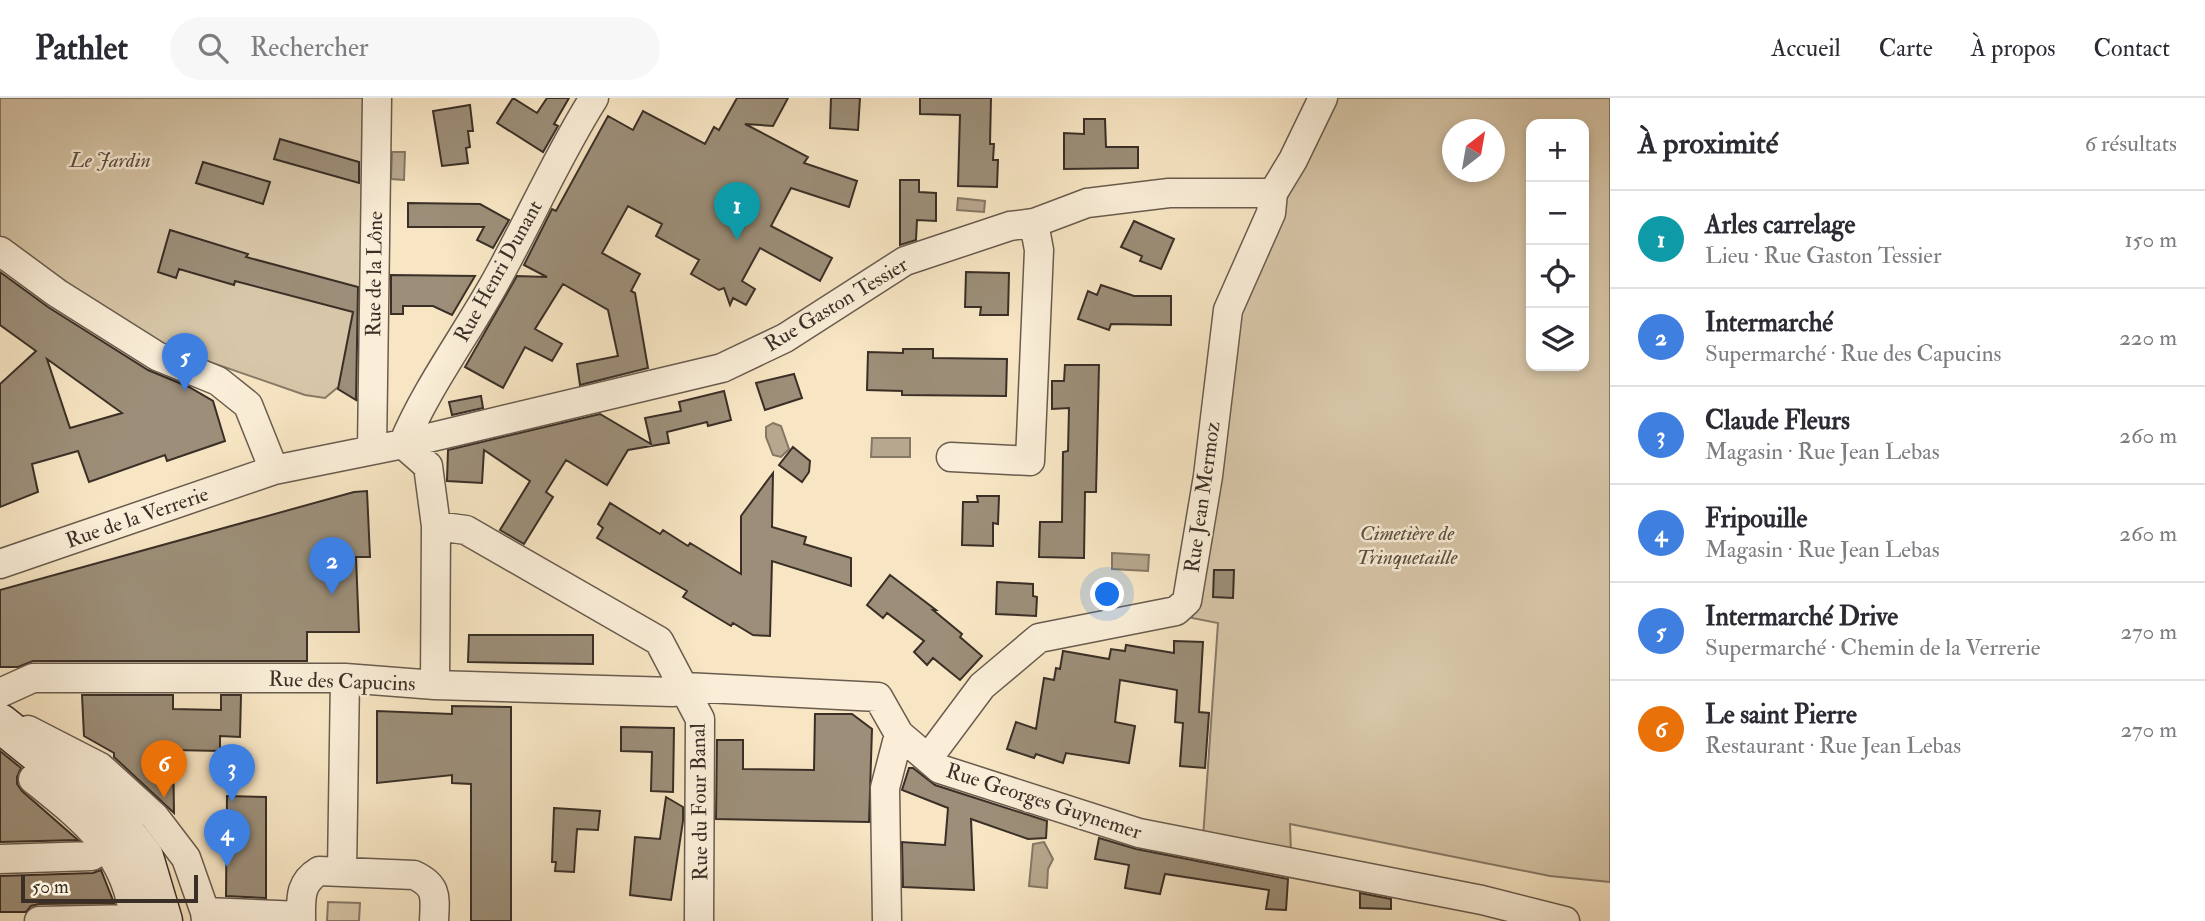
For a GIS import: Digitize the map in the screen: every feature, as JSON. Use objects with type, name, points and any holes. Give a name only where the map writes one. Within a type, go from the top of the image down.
[{"type":"main road","points":[[0,720],[106,808],[144,857],[144,920]]},
{"type":"street","name":"Rue Henri Dunant","points":[[403,444],[414,419],[494,285],[577,125],[594,98]]},
{"type":"street","name":"Rue Jean Mermoz","points":[[929,757],[982,686],[1039,638],[1176,611],[1186,601],[1208,476],[1228,310],[1271,213],[1273,193],[1293,160],[1323,98]]},
{"type":"street","name":"Rue de la Lône","points":[[372,450],[377,99]]},
{"type":"street","name":"Rue Gaston Tessier","points":[[372,450],[722,368],[785,338],[905,261],[1010,226],[1034,223],[1087,203],[1169,193],[1273,193]]},
{"type":"street","points":[[951,457],[1030,461],[1039,250],[1034,223]]},
{"type":"street","points":[[0,251],[57,293],[157,356],[218,381],[248,405],[274,470]]},
{"type":"street","points":[[403,444],[428,466],[436,526],[435,685]]},
{"type":"street","name":"Rue de la Verrerie","points":[[0,564],[274,470],[372,450]]},
{"type":"street","points":[[436,526],[471,532],[659,641],[685,687]]},
{"type":"street","name":"Rue des Capucins","points":[[0,693],[33,678],[345,678],[435,685],[673,692],[685,687]]},
{"type":"street","points":[[342,872],[345,678]]},
{"type":"street","name":"Rue Georges Guynemer","points":[[685,687],[877,697],[900,734],[940,769],[1139,833],[1482,900],[1565,921]]},
{"type":"street","name":"Rue du Four Banal","points":[[685,687],[701,719],[699,921]]},
{"type":"street","points":[[0,720],[100,767],[154,816],[186,858],[206,917],[301,918],[302,893],[307,878],[319,871],[414,875],[427,881],[435,896],[434,921],[449,921]]},
{"type":"street","points":[[887,921],[885,788],[900,734]]},
{"type":"street","points":[[33,779],[79,816],[106,845],[118,862],[132,904],[144,920]]},
{"type":"street","points":[[0,859],[92,856],[106,845]]},
{"type":"street","points":[[38,921],[144,920]]},
{"type":"green space","name":"Le Jardin","points":[[0,98],[373,98],[361,285],[359,401],[337,388],[325,398],[305,395],[158,344],[0,241]]},
{"type":"green space","name":"Cimetière de Trinquetaille","points":[[1335,98],[1610,98],[1610,882],[1550,876],[1290,824],[1291,854],[1203,838],[1218,623],[1192,618],[1233,310]]},
{"type":"green space","points":[[328,902],[360,903],[359,921],[327,921]]},
{"type":"shaded area","points":[[392,152],[405,152],[404,180],[391,179]]},
{"type":"shaded area","points":[[958,198],[985,201],[984,212],[957,210]]},
{"type":"shaded area","points":[[773,423],[781,426],[789,449],[781,457],[773,455],[766,437],[766,427]]},
{"type":"shaded area","points":[[872,438],[910,438],[910,457],[871,457]]},
{"type":"shaded area","points":[[1112,553],[1149,555],[1148,571],[1112,569]]},
{"type":"shaded area","points":[[1044,842],[1053,859],[1048,869],[1047,888],[1029,886],[1033,844]]},
{"type":"building","points":[[513,98],[537,113],[547,98],[569,98],[554,124],[558,126],[543,152],[497,123]]},
{"type":"building","points":[[737,98],[788,98],[773,126],[745,124],[808,157],[804,163],[857,181],[849,207],[791,188],[771,226],[832,258],[820,281],[760,248],[742,281],[755,289],[746,305],[733,298],[730,305],[724,288],[719,290],[691,274],[699,260],[656,236],[662,224],[628,206],[602,253],[640,274],[631,291],[635,293],[648,368],[580,385],[577,364],[618,356],[608,310],[563,284],[535,329],[562,344],[552,361],[525,347],[503,388],[465,367],[517,276],[547,277],[524,265],[552,209],[556,211],[608,116],[633,130],[643,111],[705,144],[714,127],[719,130]]},
{"type":"building","points":[[831,98],[860,98],[858,130],[830,128]]},
{"type":"building","points":[[920,98],[991,98],[990,144],[994,144],[993,160],[998,160],[997,187],[958,186],[960,115],[920,114]]},
{"type":"building","points":[[470,105],[473,131],[468,131],[468,163],[442,166],[433,111]]},
{"type":"building","points":[[1084,119],[1105,119],[1106,147],[1138,147],[1138,168],[1064,169],[1064,133],[1084,134]]},
{"type":"building","points":[[280,139],[359,162],[359,183],[274,159]]},
{"type":"building","points":[[203,162],[270,182],[263,204],[196,183]]},
{"type":"building","points":[[900,180],[919,180],[919,192],[936,193],[936,221],[917,220],[916,240],[900,245]]},
{"type":"building","points":[[408,203],[480,204],[509,220],[493,248],[477,240],[484,227],[408,227]]},
{"type":"building","points":[[1134,221],[1174,239],[1161,269],[1140,261],[1142,256],[1121,247]]},
{"type":"building","points":[[170,230],[248,254],[246,257],[358,287],[356,400],[338,389],[353,312],[235,281],[234,285],[179,269],[176,278],[158,272]]},
{"type":"building","points":[[0,272],[48,307],[148,370],[189,387],[213,401],[225,441],[167,461],[165,455],[89,482],[78,451],[32,464],[38,492],[0,507],[0,384],[36,351],[0,325]],"holes":[[[47,359],[122,413],[70,428]]]},
{"type":"building","points":[[966,272],[1009,273],[1008,315],[980,315],[981,307],[965,307]]},
{"type":"building","points":[[391,275],[475,276],[452,315],[433,306],[403,306],[403,314],[391,314]]},
{"type":"building","points":[[1101,285],[1134,296],[1171,296],[1171,325],[1111,324],[1109,330],[1078,319],[1088,291],[1097,295]]},
{"type":"building","points":[[903,349],[933,349],[933,358],[1007,359],[1006,396],[902,395],[902,391],[867,390],[868,352],[903,353]]},
{"type":"building","points":[[1065,365],[1099,365],[1096,492],[1085,492],[1084,558],[1039,557],[1040,522],[1062,522],[1063,452],[1068,451],[1069,408],[1052,409],[1052,381],[1064,381]]},
{"type":"building","points":[[794,374],[802,398],[765,410],[756,383]]},
{"type":"building","points":[[724,391],[731,420],[708,426],[707,422],[667,432],[669,443],[628,450],[607,485],[566,460],[546,492],[553,497],[524,544],[500,530],[530,481],[484,450],[482,483],[447,481],[448,450],[600,414],[651,444],[645,418],[681,411],[679,402]]},
{"type":"building","points":[[481,396],[483,408],[452,415],[449,402]]},
{"type":"building","points":[[793,447],[810,461],[809,472],[802,482],[779,465]]},
{"type":"building","points":[[773,473],[772,527],[806,537],[804,544],[851,558],[851,586],[772,561],[770,636],[753,635],[733,623],[731,626],[683,597],[687,591],[597,538],[603,528],[598,524],[610,503],[660,534],[663,530],[688,546],[690,543],[741,574],[741,516]]},
{"type":"building","points":[[367,491],[370,557],[356,557],[359,632],[307,632],[307,661],[33,661],[18,667],[0,667],[0,590],[354,492]]},
{"type":"building","points":[[977,496],[999,496],[998,524],[993,523],[993,546],[962,545],[963,502],[978,502]]},
{"type":"building","points":[[1214,570],[1234,570],[1233,598],[1213,597]]},
{"type":"building","points":[[890,575],[936,610],[933,610],[962,634],[960,637],[982,656],[960,680],[933,658],[927,665],[914,652],[924,641],[887,613],[883,618],[867,605]]},
{"type":"building","points":[[997,582],[1033,584],[1033,596],[1037,597],[1036,616],[996,614]]},
{"type":"building","points":[[469,635],[593,635],[593,664],[468,662]]},
{"type":"building","points":[[1174,641],[1203,642],[1199,712],[1209,713],[1205,768],[1180,766],[1183,723],[1175,722],[1177,690],[1120,680],[1115,722],[1135,726],[1129,763],[1066,753],[1063,763],[1036,754],[1034,758],[1007,749],[1016,722],[1036,729],[1044,678],[1054,680],[1056,668],[1060,669],[1063,651],[1109,659],[1111,649],[1125,651],[1126,645],[1174,653]]},
{"type":"building","points":[[82,695],[173,695],[173,709],[221,710],[221,695],[241,695],[240,737],[220,736],[220,751],[173,750],[174,813],[114,757],[114,753],[84,736]]},
{"type":"building","points":[[452,706],[511,707],[511,921],[471,921],[471,784],[452,783],[452,775],[377,783],[377,711],[452,714]]},
{"type":"building","points":[[815,714],[852,714],[872,729],[869,822],[716,819],[717,740],[743,740],[743,769],[814,770]]},
{"type":"building","points":[[621,727],[674,728],[673,792],[651,791],[652,752],[621,751]]},
{"type":"building","points":[[0,751],[21,768],[17,784],[22,791],[78,840],[0,842]]},
{"type":"building","points":[[909,768],[913,768],[935,785],[1047,821],[1046,838],[1028,839],[971,819],[974,890],[903,887],[902,842],[945,845],[948,808],[902,790]]},
{"type":"building","points":[[227,796],[266,797],[266,898],[226,896]]},
{"type":"building","points":[[666,797],[683,807],[671,900],[630,895],[635,837],[660,839]]},
{"type":"building","points":[[554,808],[600,811],[598,830],[577,829],[574,872],[555,871],[556,862],[552,862]]},
{"type":"building","points":[[1099,838],[1136,849],[1288,879],[1286,910],[1266,909],[1269,890],[1165,874],[1160,894],[1125,888],[1129,865],[1095,859]]},
{"type":"building","points":[[101,870],[114,903],[39,904],[31,906],[26,912],[0,912],[0,876],[93,873]]},
{"type":"building","points":[[1360,893],[1391,899],[1391,909],[1360,908]]},
{"type":"place","name":"Arles carrelage","points":[[737,240]]},
{"type":"place","name":"Intermarché Drive","points":[[185,391]]},
{"type":"place","name":"Intermarché","points":[[332,595]]},
{"type":"place","name":"Le saint Pierre","points":[[164,798]]},
{"type":"place","name":"Claude Fleurs","points":[[232,802]]},
{"type":"place","name":"Fripouille","points":[[227,867]]}]
